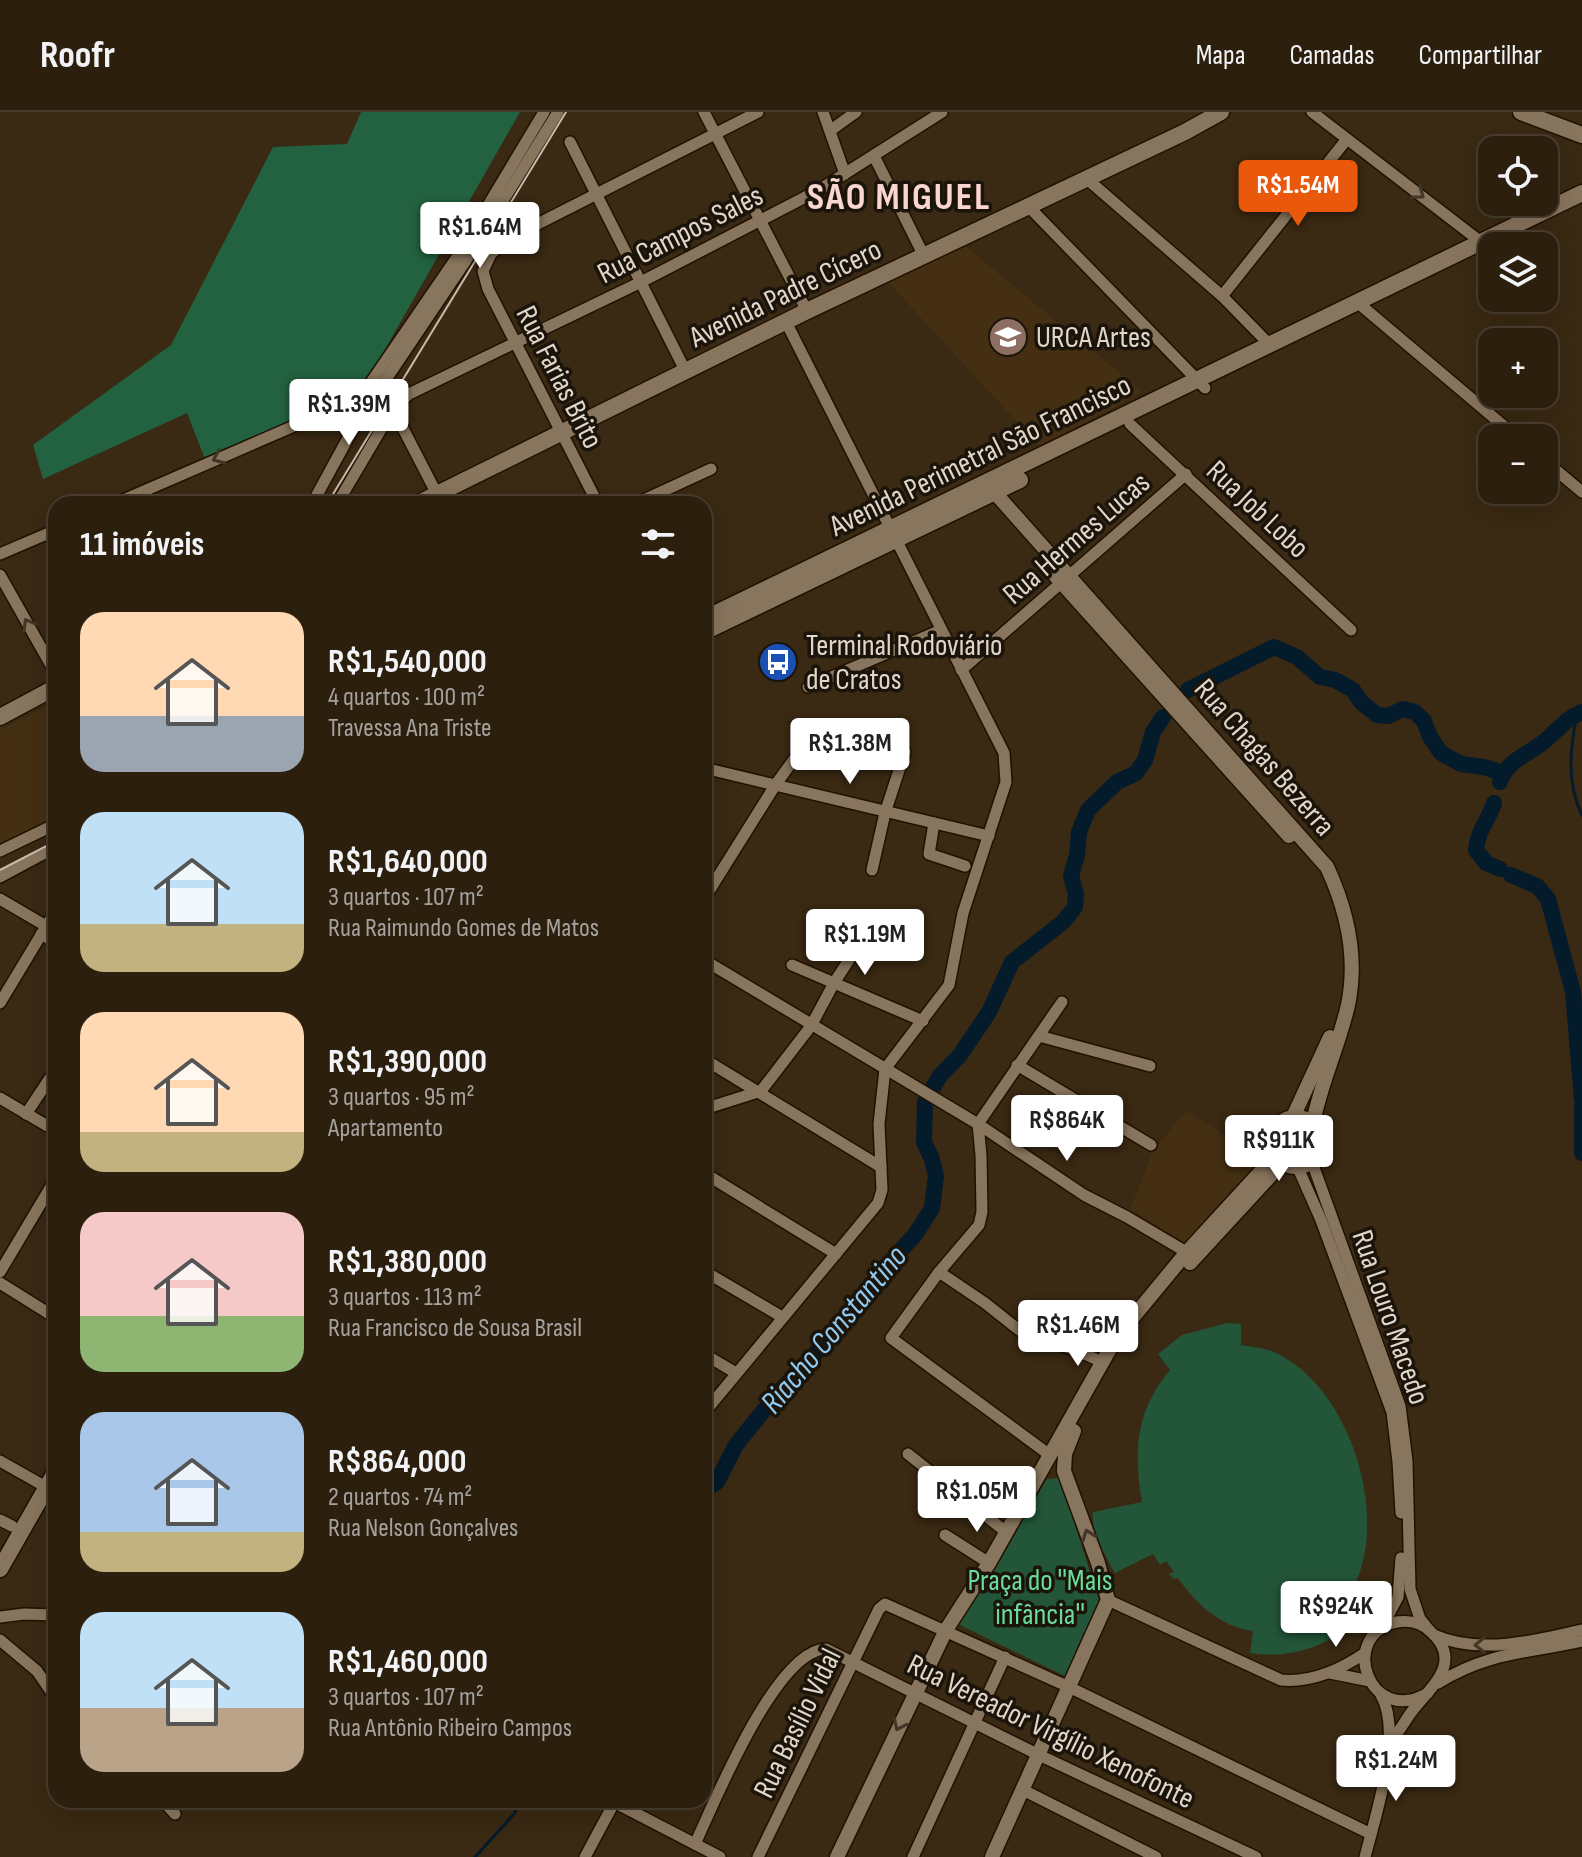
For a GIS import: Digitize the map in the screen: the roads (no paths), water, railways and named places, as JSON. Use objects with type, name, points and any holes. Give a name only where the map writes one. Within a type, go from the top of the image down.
[{"type":"main road","name":"Avenida Padre Cícero","points":[[445,496],[562,432],[1221,112]]},
{"type":"main road","points":[[1521,112],[1582,135]]},
{"type":"main road","name":"Avenida Perimetral São Francisco","points":[[1513,232],[1582,193]]},
{"type":"main road","name":"Avenida Perimetral São Francisco","points":[[1532,222],[1582,204]]},
{"type":"main road","name":"Avenida Perimetral São Francisco","points":[[712,627],[782,588],[1478,250]]},
{"type":"main road","name":"Avenida Perimetral São Francisco","points":[[986,490],[1130,424],[1270,345],[1361,306]]},
{"type":"main road","name":"Avenida Perimetral São Francisco","points":[[712,616],[782,588]]},
{"type":"main road","points":[[0,717],[48,691]]},
{"type":"main road","points":[[0,1569],[48,1472]]},
{"type":"main road","points":[[0,1546],[6,1523],[48,1479]]},
{"type":"street","points":[[507,184],[544,112]]},
{"type":"street","points":[[316,496],[354,427],[352,412],[362,405],[457,257],[558,112]]},
{"type":"street","points":[[704,112],[807,311]]},
{"type":"street","points":[[595,195],[758,112]]},
{"type":"street","points":[[823,112],[845,174]]},
{"type":"street","points":[[831,130],[856,112]]},
{"type":"street","name":"Rua Campos Sales","points":[[393,409],[409,394],[760,221],[845,174],[942,112]]},
{"type":"street","points":[[1312,112],[1478,237]]},
{"type":"street","points":[[1222,296],[1347,139]]},
{"type":"street","points":[[570,142],[686,372]]},
{"type":"street","points":[[874,156],[924,256]]},
{"type":"street","points":[[1087,179],[1222,296],[1270,345]]},
{"type":"street","name":"Rua Farias Brito","points":[[594,496],[488,289],[483,271],[491,254],[508,239],[595,195]]},
{"type":"street","points":[[1029,207],[1121,305],[1202,384]]},
{"type":"street","points":[[1361,306],[1501,424]]},
{"type":"street","points":[[712,1403],[878,1203],[882,1190],[879,1124],[885,1069],[949,985],[963,913],[1006,782],[1004,753],[786,322]]},
{"type":"street","points":[[132,496],[347,403],[362,405]]},
{"type":"street","points":[[393,409],[437,496]]},
{"type":"street","points":[[342,496],[393,409]]},
{"type":"street","name":"Rua Job Lobo","points":[[1130,424],[1351,630]]},
{"type":"street","points":[[652,496],[711,469]]},
{"type":"street","points":[[1558,472],[1582,492]]},
{"type":"street","name":"Rua Hermes Lucas","points":[[961,670],[1186,474]]},
{"type":"street","name":"Rua Chagas Bezerra","points":[[986,490],[1313,863],[1329,890],[1342,940],[1339,1001],[1332,1032],[1293,1117]]},
{"type":"street","points":[[0,554],[48,533]]},
{"type":"street","points":[[0,575],[48,660]]},
{"type":"street","name":"Rua Chagas Bezerra","points":[[1065,579],[1312,848],[1327,867],[1340,893],[1350,936],[1351,984],[1348,1005],[1322,1084],[1313,1123]]},
{"type":"street","points":[[808,687],[941,630]]},
{"type":"street","points":[[712,886],[776,784],[808,740]]},
{"type":"street","points":[[872,870],[885,813],[905,752]]},
{"type":"street","points":[[712,770],[989,836]]},
{"type":"street","points":[[934,823],[929,854],[965,866]]},
{"type":"street","points":[[0,851],[48,830]]},
{"type":"street","points":[[0,877],[48,851]]},
{"type":"street","points":[[0,899],[48,935]]},
{"type":"street","points":[[0,1003],[48,922]]},
{"type":"street","points":[[712,1106],[761,1091],[811,1026],[856,949]]},
{"type":"street","points":[[712,965],[978,1124],[1084,1195],[1191,1255]]},
{"type":"street","points":[[792,965],[923,1021]]},
{"type":"street","points":[[1062,1002],[978,1124],[982,1183],[979,1225],[939,1272],[891,1338],[1048,1462],[1064,1471]]},
{"type":"street","points":[[1039,1036],[1150,1066]]},
{"type":"street","points":[[712,1063],[881,1167]]},
{"type":"street","points":[[1017,1065],[1151,1145]]},
{"type":"street","points":[[26,1114],[48,1081]]},
{"type":"street","points":[[0,1098],[48,1126]]},
{"type":"street","points":[[1293,1117],[1313,1123],[1322,1143],[1317,1157],[1305,1165],[1278,1160],[1272,1148],[1273,1132],[1278,1125],[1293,1117]]},
{"type":"street","points":[[993,1857],[1108,1600],[1098,1563],[1064,1471],[1068,1444],[1093,1390],[1102,1362],[1131,1316],[1278,1160]]},
{"type":"street","name":"Rua Louro Macedo","points":[[1305,1165],[1326,1233],[1392,1412],[1398,1462],[1402,1568],[1398,1597],[1381,1629]]},
{"type":"street","name":"Rua Louro Macedo","points":[[1305,1165],[1400,1406],[1407,1461],[1410,1589],[1420,1619],[1432,1632]]},
{"type":"street","points":[[712,1178],[836,1254]]},
{"type":"street","points":[[0,1272],[48,1191]]},
{"type":"street","points":[[837,1857],[946,1630],[1093,1390],[1135,1326],[1191,1255]]},
{"type":"street","points":[[939,1272],[1019,1330],[1102,1362]]},
{"type":"street","points":[[712,1276],[782,1317]]},
{"type":"street","points":[[0,1283],[48,1313]]},
{"type":"street","points":[[712,1359],[736,1373]]},
{"type":"street","points":[[908,1454],[1006,1532]]},
{"type":"street","points":[[0,1461],[42,1485]]},
{"type":"street","points":[[945,1535],[989,1563]]},
{"type":"street","points":[[1108,1600],[1281,1680],[1306,1680],[1330,1673],[1365,1653]]},
{"type":"street","name":"Rua Basílio Vidal","points":[[758,1857],[879,1609],[889,1604],[946,1630]]},
{"type":"street","points":[[0,1617],[48,1615]]},
{"type":"street","points":[[1365,1857],[1391,1740],[1388,1712],[1364,1667],[1365,1653],[1371,1639],[1381,1629],[1409,1621],[1464,1645],[1487,1645],[1582,1630]]},
{"type":"street","points":[[946,1630],[1371,1834]]},
{"type":"street","points":[[1432,1632],[1444,1655],[1438,1683]]},
{"type":"street","points":[[0,1640],[37,1671],[48,1687]]},
{"type":"street","points":[[1391,1740],[1438,1683],[1476,1662],[1582,1641]]},
{"type":"street","name":"Rua Vereador Virgílio Xenofonte","points":[[695,1844],[772,1691],[804,1657],[826,1649],[1039,1755],[1256,1857]]},
{"type":"street","points":[[913,1857],[1005,1657]]},
{"type":"street","points":[[1330,1673],[1370,1681]]},
{"type":"street","points":[[1379,1692],[1392,1699],[1407,1701],[1428,1693]]},
{"type":"street","points":[[1023,1790],[1156,1857]]},
{"type":"street","points":[[169,1808],[175,1814]]},
{"type":"street","points":[[585,1857],[609,1808]]},
{"type":"street","points":[[624,1808],[720,1857]]},
{"type":"waterway","name":"Riacho Constantino","points":[[1188,690],[1274,647],[1297,657],[1320,677],[1335,680],[1353,690],[1361,702],[1377,715],[1388,716],[1403,709],[1415,712],[1424,721],[1441,753],[1461,764],[1503,773]]},
{"type":"waterway","points":[[1500,782],[1512,764],[1582,712]]},
{"type":"waterway","points":[[1577,714],[1571,765],[1573,790],[1582,815]]},
{"type":"waterway","name":"Riacho Constantino","points":[[712,1485],[717,1482],[736,1445],[776,1395],[858,1308],[932,1208],[936,1176],[924,1142],[925,1102],[939,1077],[960,1055],[989,1012],[1012,962],[1063,922],[1075,907],[1076,894],[1071,876],[1079,832],[1088,810],[1117,782],[1136,773],[1145,760],[1153,732],[1163,717]]},
{"type":"waterway","points":[[1494,803],[1476,850],[1486,863],[1500,869]]},
{"type":"waterway","points":[[1511,875],[1537,886],[1548,899],[1573,992],[1582,1099]]},
{"type":"waterway","points":[[1582,1107],[1582,1153]]},
{"type":"waterway","name":"Riacho Constantino","points":[[475,1857],[517,1808]]},
{"type":"tram line","points":[[332,496],[566,112]]},
{"type":"tram line","points":[[0,870],[48,845]]},
{"type":"place","name":"URCA Artes","points":[[1008,337]]},
{"type":"place","name":"Terminal Rodoviário de Cratos","points":[[778,662]]},
{"type":"district","name":"SÃO MIGUEL","points":[[899,196]]},
{"type":"park label","name":"Praça do ''Mais infância''","points":[[1040,1597]]}]
